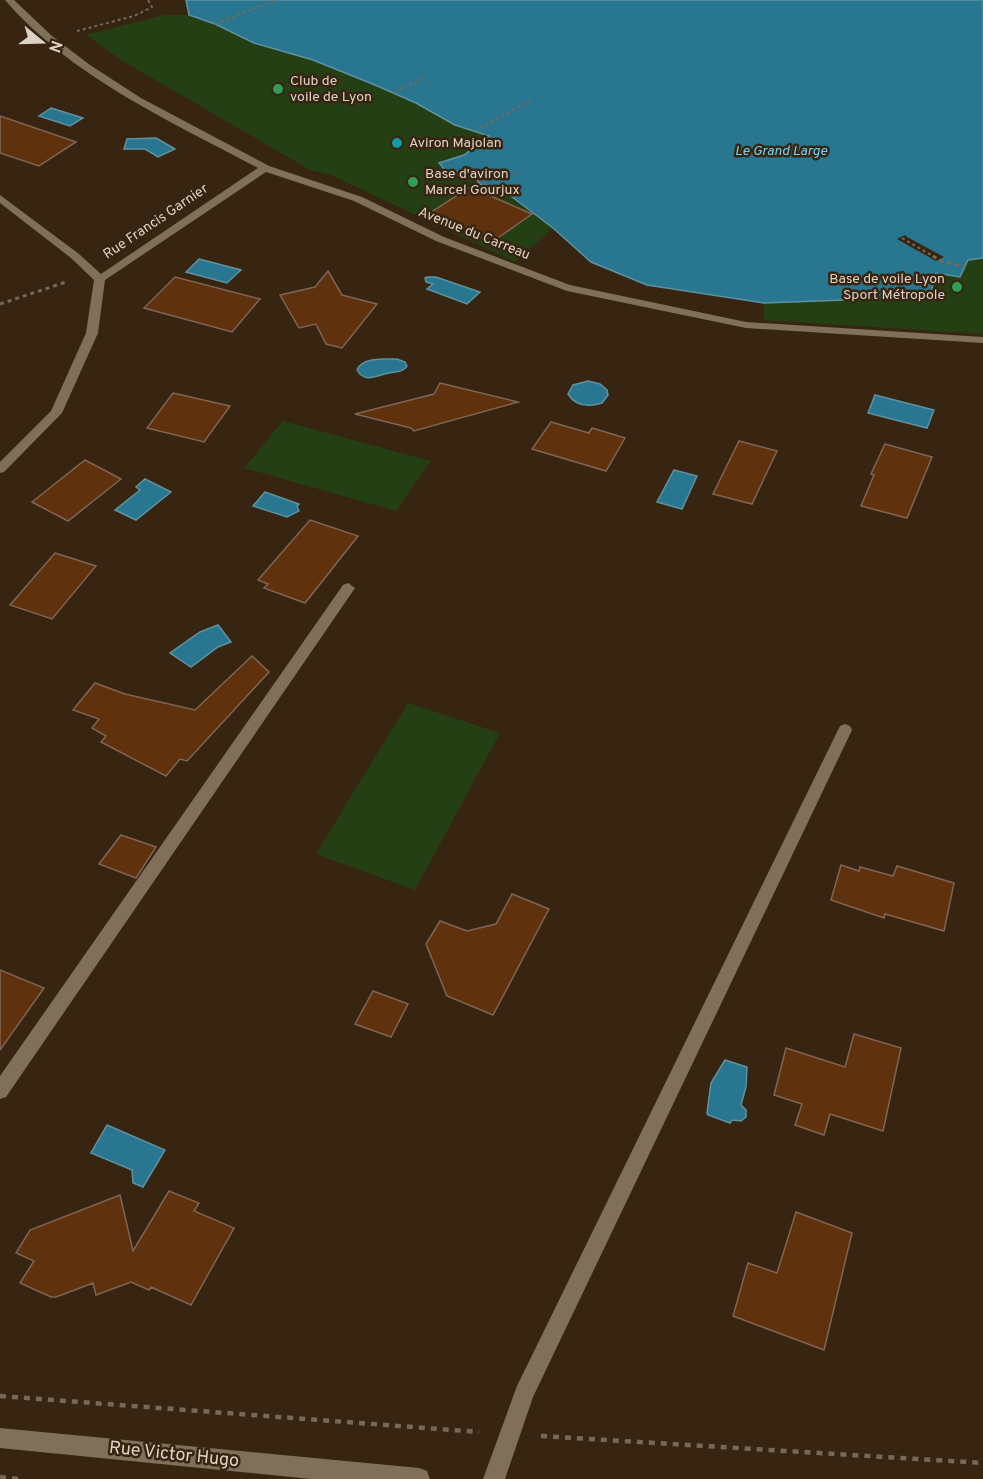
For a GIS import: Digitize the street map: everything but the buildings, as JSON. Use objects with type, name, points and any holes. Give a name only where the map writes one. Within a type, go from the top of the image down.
[{"type":"street","name":"Avenue du Carreau","points":[[9,0],[49,38],[87,67],[138,100],[266,168],[358,199],[440,239],[567,288],[746,325],[983,340]]},
{"type":"street","name":"Rue Francis Garnier","points":[[0,469],[56,413],[92,333],[100,279],[266,168]]},
{"type":"street","points":[[0,198],[100,279]]},
{"type":"street","points":[[0,1091],[348,588]]},
{"type":"street","points":[[494,1479],[524,1392],[845,730]]},
{"type":"street","name":"Rue Victor Hugo","points":[[0,1438],[419,1479]]},
{"type":"path","points":[[49,38],[134,16],[152,7],[148,0]]},
{"type":"path","points":[[215,24],[276,0]]},
{"type":"path","points":[[393,93],[424,78]]},
{"type":"path","points":[[475,131],[531,100]]},
{"type":"path","points":[[478,181],[518,173]]},
{"type":"path","points":[[902,238],[943,262],[965,266]]},
{"type":"path","points":[[0,304],[59,283],[100,279]]},
{"type":"path","points":[[0,1477],[18,1479]]},
{"type":"green space","points":[[164,15],[189,15],[215,24],[254,43],[313,60],[416,103],[455,125],[489,136],[464,155],[439,163],[448,174],[476,177],[479,184],[499,187],[553,228],[515,262],[331,175],[310,170],[121,60],[86,35]]},
{"type":"green space","name":"Base de voile Lyon Sport Métropole","points":[[983,259],[983,334],[764,320],[764,303],[926,297],[936,273],[960,277],[968,260]]},
{"type":"green space","points":[[283,421],[431,461],[396,511],[244,468]]},
{"type":"green space","points":[[408,703],[500,733],[415,890],[316,854]]},
{"type":"water","name":"Le Grand Large","points":[[186,0],[983,0],[983,258],[968,260],[960,277],[936,273],[930,296],[926,297],[764,303],[647,285],[591,262],[553,228],[499,187],[479,184],[476,177],[448,174],[439,163],[464,155],[489,136],[455,125],[416,103],[375,85],[313,60],[254,43],[215,24],[189,15]]},
{"type":"water","points":[[51,108],[83,118],[70,126],[39,116]]},
{"type":"water","points":[[156,138],[175,149],[158,157],[145,149],[124,149],[127,139]]},
{"type":"water","points":[[199,259],[241,270],[227,283],[186,272]]},
{"type":"water","points":[[427,277],[436,277],[480,292],[467,304],[427,289],[433,284],[426,282]]},
{"type":"water","points":[[397,359],[405,362],[407,366],[401,371],[367,378],[357,370],[369,361]]},
{"type":"water","points":[[588,381],[600,384],[607,390],[608,395],[602,403],[579,404],[568,394],[573,385]]},
{"type":"water","points":[[875,395],[934,410],[927,428],[868,413]]},
{"type":"water","points":[[674,470],[697,476],[682,509],[657,502]]},
{"type":"water","points":[[145,479],[171,492],[136,520],[115,510],[140,490],[136,487]]},
{"type":"water","points":[[265,492],[299,504],[297,506],[299,511],[287,517],[253,506]]},
{"type":"water","points":[[218,625],[231,642],[218,647],[191,667],[170,653],[200,632]]},
{"type":"water","points":[[725,1060],[747,1067],[746,1087],[741,1105],[746,1110],[746,1117],[741,1121],[732,1120],[730,1123],[707,1113],[711,1083]]},
{"type":"water","points":[[107,1125],[165,1150],[143,1187],[133,1183],[132,1170],[91,1153]]},
{"type":"pier","points":[[905,235],[944,257],[936,261],[897,239]]},
{"type":"place","name":"Club de voile de Lyon","points":[[278,89]]},
{"type":"place","name":"Aviron Majolan","points":[[397,143]]},
{"type":"place","name":"Base d'aviron Marcel Gourjux","points":[[413,182]]},
{"type":"place","name":"Base de voile Lyon Sport Métropole","points":[[957,287]]}]
